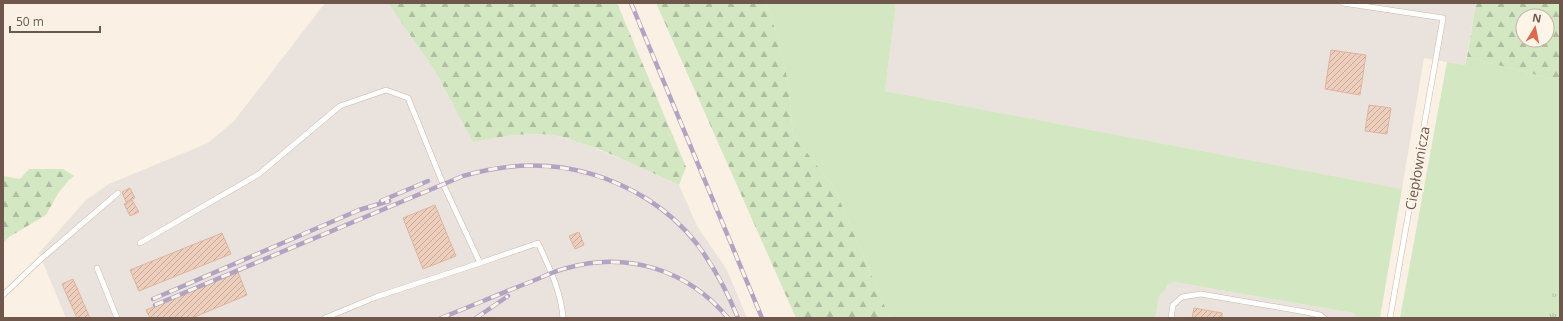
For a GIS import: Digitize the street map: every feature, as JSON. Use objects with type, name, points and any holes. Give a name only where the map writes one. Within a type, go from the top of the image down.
[{"type":"lane","name":"Ciepłownicza","points":[[1343,3],[1443,18],[1390,318]]},
{"type":"lane","points":[[140,243],[259,174],[340,106],[386,90],[408,98],[443,184],[480,264]]},
{"type":"lane","points":[[3,295],[41,259],[118,193]]},
{"type":"lane","points":[[325,318],[376,297],[480,264],[538,243],[552,273],[559,295],[562,318]]},
{"type":"lane","points":[[97,268],[117,318]]},
{"type":"lane","points":[[1171,318],[1172,305],[1182,297],[1201,294],[1306,312],[1320,315],[1324,318]]},
{"type":"shaded area","points":[[325,3],[388,3],[435,71],[473,142],[504,136],[531,134],[553,135],[576,141],[624,160],[679,185],[697,226],[727,270],[747,318],[66,318],[39,253],[86,200],[109,184],[208,143],[234,121]]},
{"type":"shaded area","points":[[896,3],[1476,3],[1465,65],[1424,58],[1402,189],[885,91]]},
{"type":"shaded area","points":[[1175,282],[1353,313],[1357,318],[1155,318],[1159,296],[1167,285]]},
{"type":"green space","points":[[388,3],[617,3],[686,167],[679,185],[608,153],[558,136],[542,134],[522,135],[473,142],[435,71]]},
{"type":"green space","points":[[656,3],[764,3],[770,11],[788,81],[793,135],[834,187],[888,314],[892,318],[796,318]]},
{"type":"green space","points":[[764,3],[896,3],[885,91],[1402,189],[1380,318],[1357,318],[1353,313],[1175,282],[1167,285],[1165,290],[1159,296],[1155,318],[892,318],[888,314],[834,187],[793,135],[788,81],[770,11]]},
{"type":"green space","points":[[1476,3],[1560,3],[1560,81],[1467,57]]},
{"type":"green space","points":[[1467,57],[1560,81],[1560,318],[1400,318],[1447,62],[1465,65]]},
{"type":"green space","points":[[29,169],[63,169],[74,176],[59,192],[46,215],[9,237],[3,243],[3,176],[20,179]]},
{"type":"green space","points":[[1560,260],[1560,318],[1547,318]]},
{"type":"building","points":[[1331,50],[1366,55],[1360,95],[1325,89]]},
{"type":"building","points":[[1369,105],[1391,108],[1387,134],[1365,131]]},
{"type":"building","points":[[130,188],[135,198],[126,202],[122,192]]},
{"type":"building","points":[[132,200],[139,212],[130,216],[124,204]]},
{"type":"building","points":[[435,205],[456,256],[423,269],[403,218]]},
{"type":"building","points":[[579,232],[584,245],[575,249],[569,236]]},
{"type":"building","points":[[222,233],[231,254],[139,291],[130,270]]},
{"type":"building","points":[[238,272],[247,295],[192,318],[150,318],[146,310]]},
{"type":"building","points":[[73,279],[90,318],[77,318],[62,284]]},
{"type":"building","points":[[1194,308],[1222,313],[1222,318],[1192,318]]},
{"type":"railway","points":[[631,3],[762,318]]},
{"type":"railway","points":[[155,305],[463,176],[487,170],[535,166],[558,167],[581,171],[603,178],[625,187],[647,199],[661,209],[674,219],[697,244],[720,280],[738,318]]},
{"type":"railway","points":[[381,201],[428,181]]},
{"type":"railway","points":[[153,299],[359,210],[389,201]]},
{"type":"railway","points":[[441,318],[556,271],[590,263],[612,262],[634,264],[655,269],[676,277],[695,288],[712,301],[728,318]]},
{"type":"railway","points":[[476,318],[508,296]]}]
